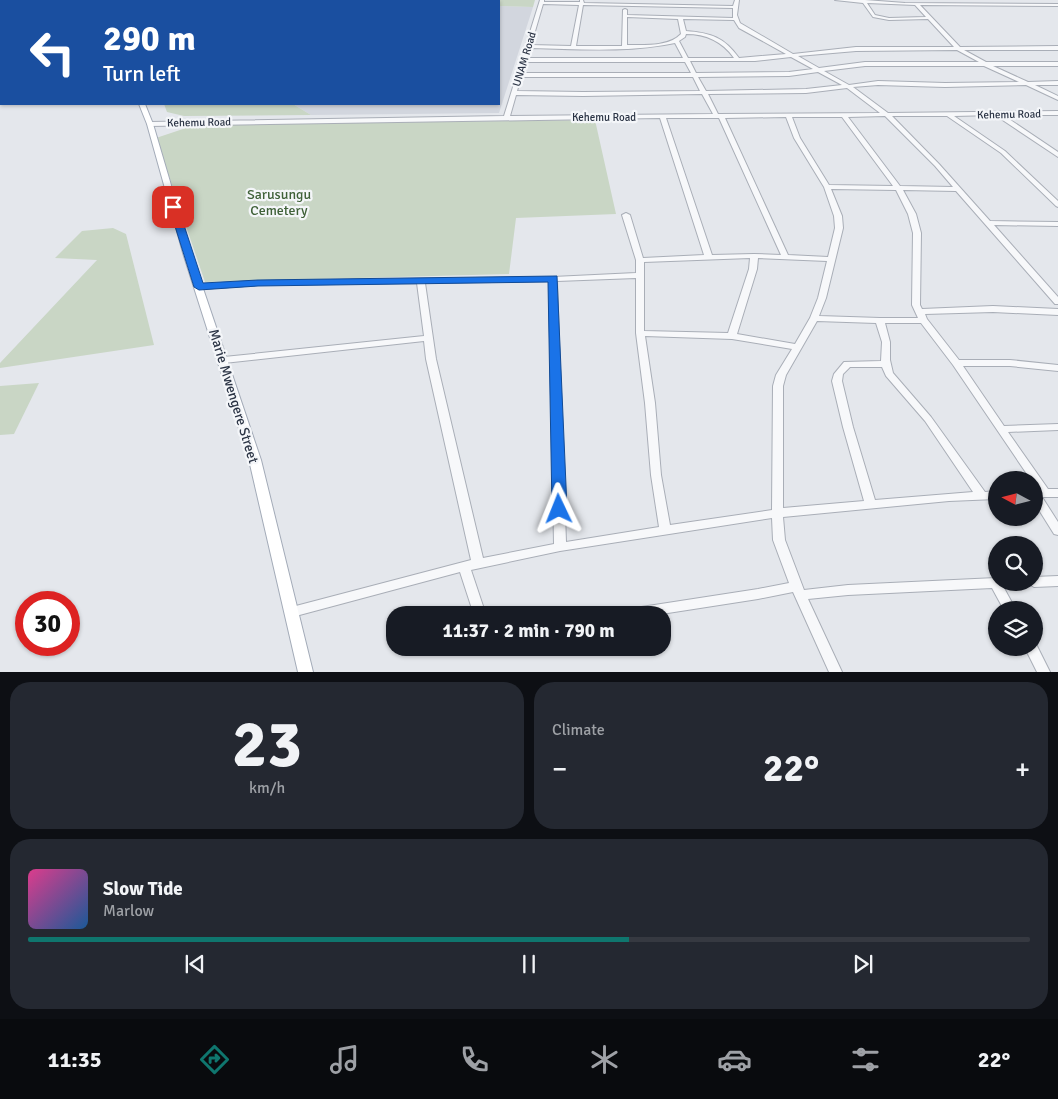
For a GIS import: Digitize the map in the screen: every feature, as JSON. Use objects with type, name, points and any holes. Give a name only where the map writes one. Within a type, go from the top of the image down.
[{"type":"main road","name":"Marie Mwengere Street","points":[[142,105],[255,460],[306,672]]},
{"type":"street","points":[[737,0],[735,19],[741,27],[849,87],[887,115],[925,152],[1058,302]]},
{"type":"street","points":[[837,0],[1058,5]]},
{"type":"street","points":[[864,1],[873,16],[889,19],[928,18]]},
{"type":"street","points":[[541,2],[735,7]]},
{"type":"street","name":"UNAM Road","points":[[506,118],[541,2]]},
{"type":"street","points":[[573,47],[581,2]]},
{"type":"street","points":[[914,2],[959,50],[1058,98]]},
{"type":"street","points":[[624,47],[625,5]]},
{"type":"street","points":[[625,16],[735,19]]},
{"type":"street","points":[[528,46],[624,47],[677,42],[683,37],[684,32],[680,17]]},
{"type":"street","points":[[684,32],[708,35],[718,39],[728,46],[736,60]]},
{"type":"street","points":[[677,42],[719,117],[785,256]]},
{"type":"street","points":[[523,60],[736,60],[856,49],[959,50],[1058,48]]},
{"type":"street","points":[[519,75],[789,74],[865,64],[1058,64]]},
{"type":"street","points":[[513,93],[806,92],[878,83],[945,85],[1058,83]]},
{"type":"street","name":"Kehemu Road","points":[[150,124],[506,118],[1058,113]]},
{"type":"street","points":[[948,114],[1003,152],[1058,205]]},
{"type":"street","points":[[996,114],[1058,155]]},
{"type":"street","points":[[789,116],[798,138],[827,187],[839,223],[838,235],[822,298],[814,318],[781,374],[776,396],[779,540],[798,591],[836,672]]},
{"type":"street","points":[[844,116],[898,188],[908,206],[917,233],[916,296],[921,316],[1002,429],[1026,471]]},
{"type":"street","points":[[664,118],[709,258]]},
{"type":"street","points":[[827,187],[958,189]]},
{"type":"street","points":[[626,215],[640,260],[640,333],[650,403],[656,476],[665,529]]},
{"type":"street","points":[[989,223],[1058,224]]},
{"type":"street","points":[[640,260],[754,256],[831,259]]},
{"type":"street","points":[[732,336],[753,269],[754,256]]},
{"type":"street","points":[[199,287],[258,283],[640,275]]},
{"type":"street","points":[[553,278],[560,547]]},
{"type":"street","points":[[420,281],[428,338],[459,486],[478,563]]},
{"type":"street","points":[[814,318],[880,321],[993,309],[1058,312]]},
{"type":"street","points":[[880,321],[886,342],[885,364],[888,374],[928,419],[982,496]]},
{"type":"street","points":[[640,333],[732,336],[797,347]]},
{"type":"street","points":[[224,360],[428,338]]},
{"type":"street","points":[[956,364],[1010,363],[1058,368]]},
{"type":"street","points":[[871,505],[837,381],[839,374],[847,364],[885,364]]},
{"type":"street","points":[[1002,429],[1058,427]]},
{"type":"street","points":[[1043,493],[1058,493]]},
{"type":"street","points":[[292,612],[478,563],[665,529],[777,513],[988,496]]},
{"type":"street","points":[[1043,502],[1058,531]]},
{"type":"street","points":[[464,567],[477,606]]},
{"type":"street","points":[[1043,582],[1058,581]]},
{"type":"street","points":[[671,607],[758,594],[798,591],[988,584]]},
{"type":"street","points":[[1035,656],[1044,672]]},
{"type":"shaded area","points":[[500,6],[533,7],[499,113],[311,115],[295,105],[500,105]]},
{"type":"green space","points":[[500,0],[535,0],[533,7],[500,6]]},
{"type":"green space","points":[[164,105],[295,105],[311,115],[184,116],[167,112]]},
{"type":"green space","name":"Sarusungu Cemetery","points":[[595,120],[616,214],[516,218],[509,274],[205,282],[156,138],[195,125]]},
{"type":"green space","points":[[113,228],[126,234],[154,345],[0,368],[0,363],[97,260],[55,258],[82,231]]},
{"type":"green space","points":[[39,383],[14,434],[0,435],[0,386]]},
{"type":"route","points":[[173,207],[199,287],[258,283],[553,278],[559,509]]}]
